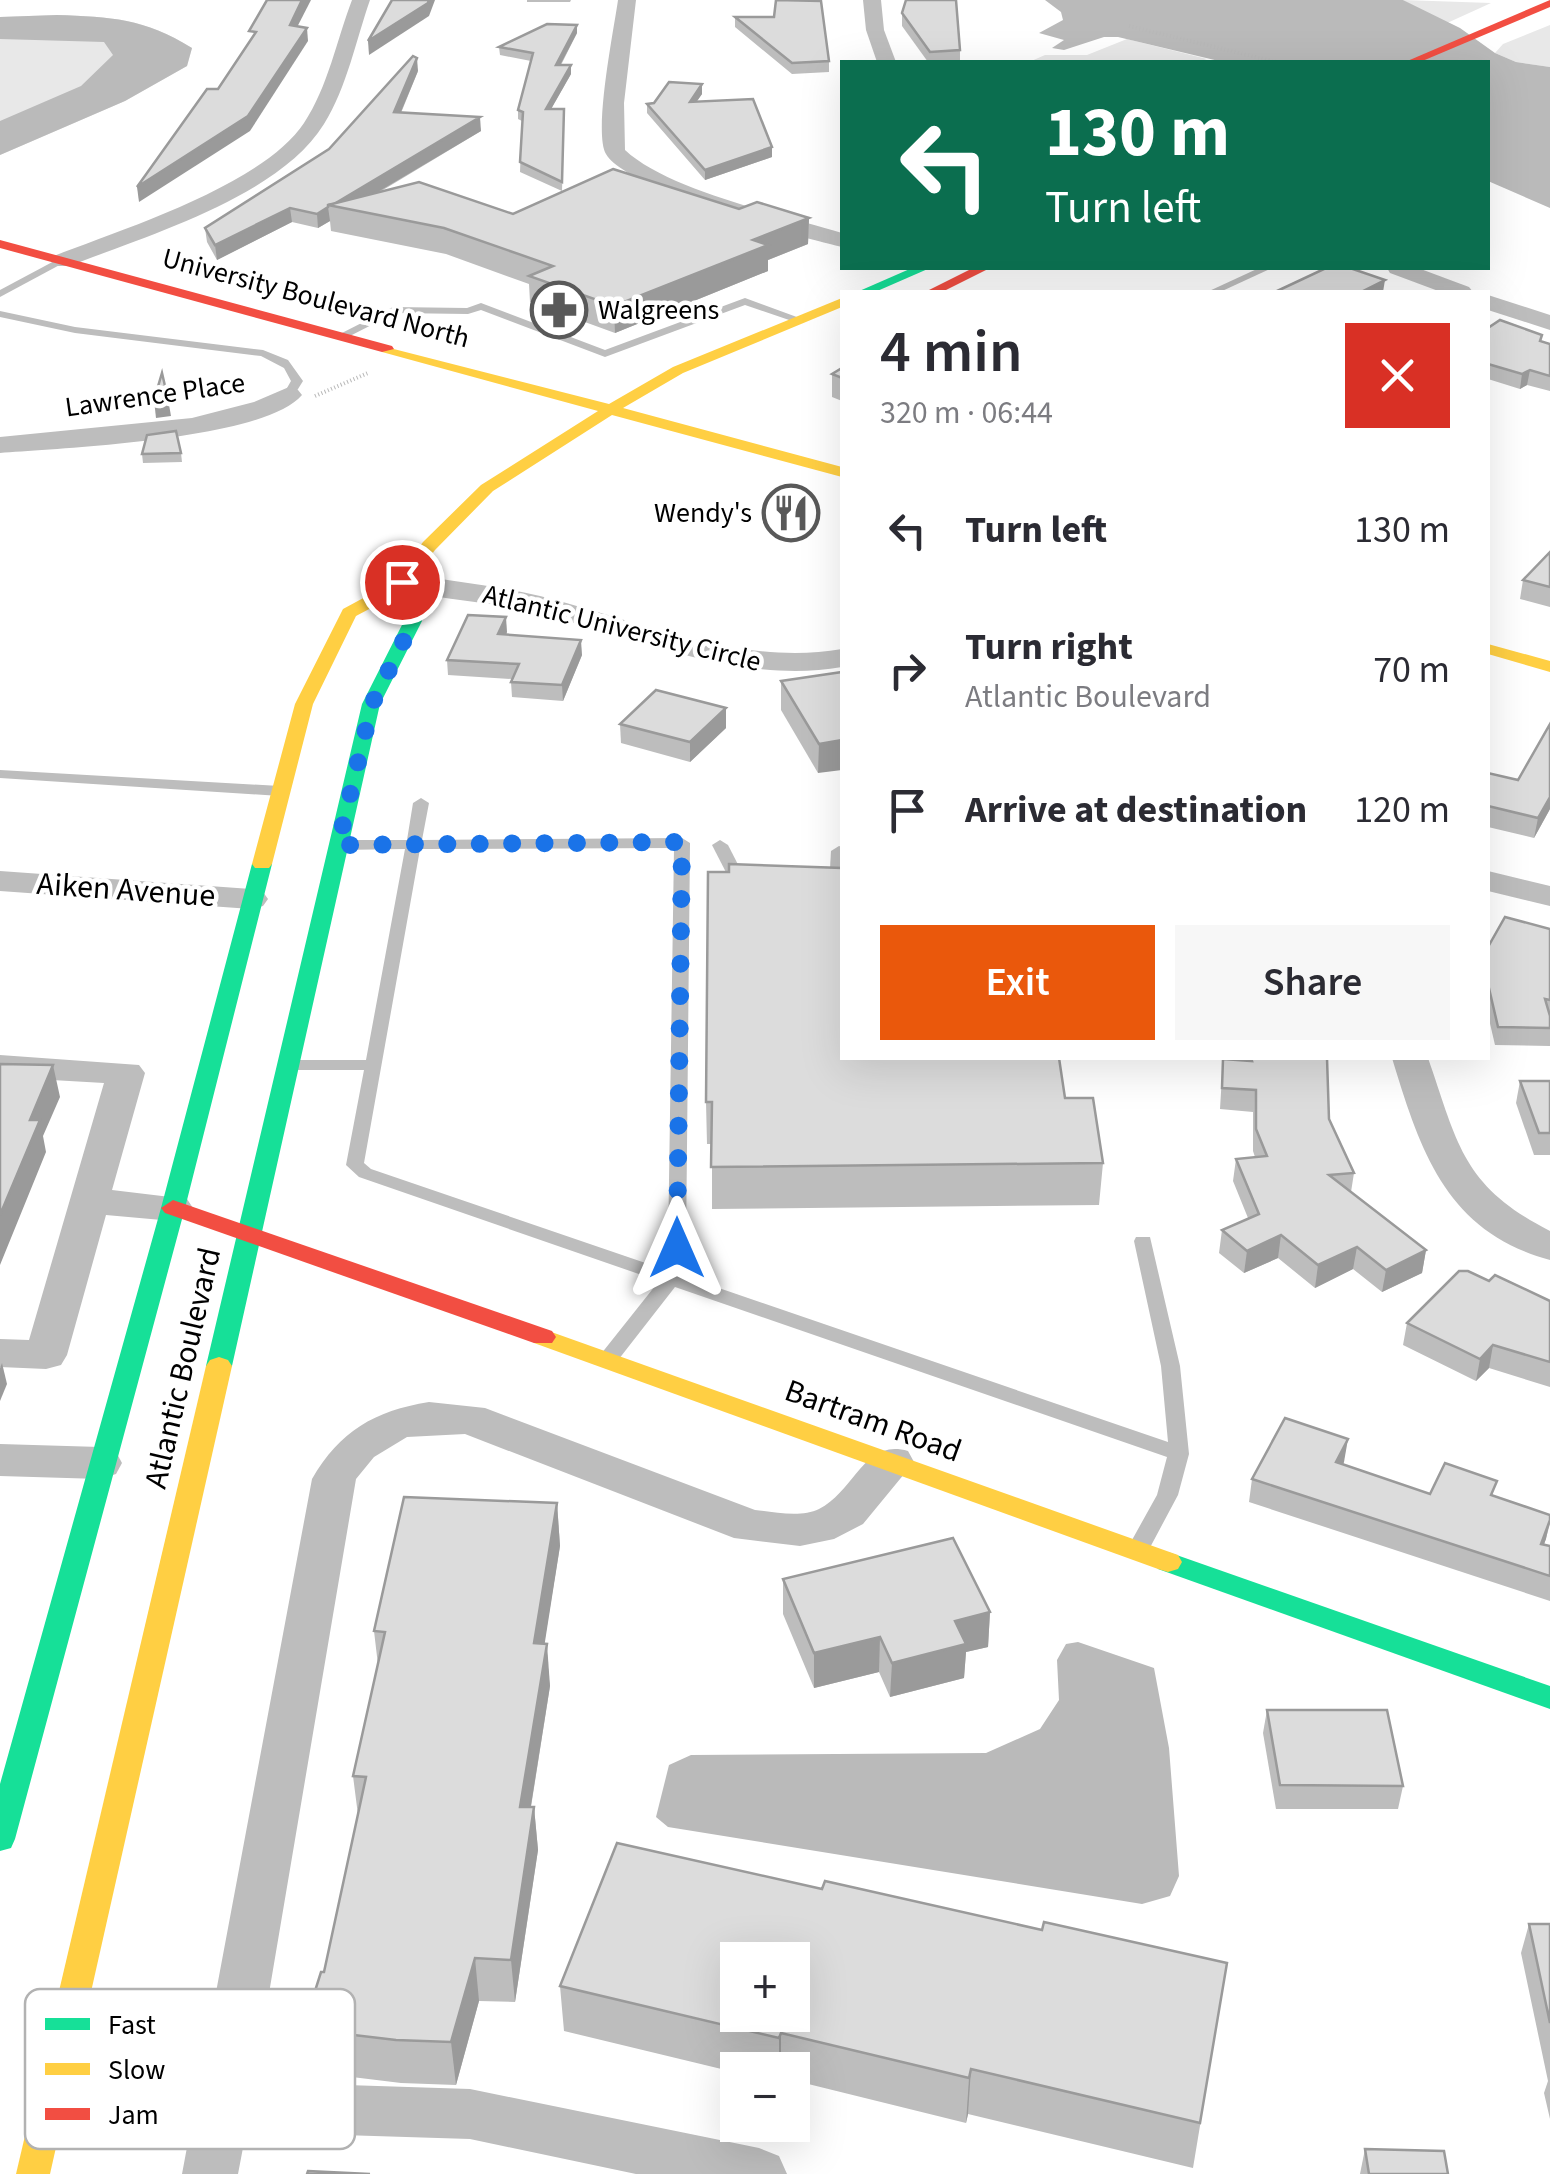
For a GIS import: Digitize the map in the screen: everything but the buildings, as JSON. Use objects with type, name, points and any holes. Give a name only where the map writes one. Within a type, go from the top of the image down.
[{"type":"main road","points":[[1417,60],[1550,3]]},
{"type":"main road","name":"University Boulevard North","points":[[6,249],[840,471]]},
{"type":"main road","points":[[869,290],[918,270]]},
{"type":"main road","points":[[936,290],[979,270]]},
{"type":"main road","name":"Atlantic Boulevard","points":[[0,1839],[10,1761],[172,1208],[304,704],[349,613],[401,584],[429,546],[531,447],[616,409],[678,370],[840,303]]},
{"type":"main road","points":[[464,369],[508,396],[517,407]]},
{"type":"main road","name":"Atlantic Boulevard","points":[[616,409],[668,404]]},
{"type":"main road","points":[[708,408],[722,439]]},
{"type":"main road","name":"Atlantic Boulevard","points":[[75,1989],[372,704],[413,622],[401,584]]},
{"type":"main road","points":[[1490,651],[1550,666]]},
{"type":"main road","name":"Bartram Road","points":[[172,1208],[608,1359],[1136,1554],[1550,1698]]},
{"type":"main road","name":"Atlantic Boulevard","points":[[33,2174],[39,2149]]},
{"type":"street","points":[[62,261],[258,174],[301,142],[314,124],[361,0]]},
{"type":"street","points":[[627,0],[612,138],[623,162],[664,183],[840,239]]},
{"type":"street","points":[[872,0],[874,30],[886,60]]},
{"type":"street","points":[[1403,270],[1456,290]]},
{"type":"street","points":[[1490,303],[1550,323]]},
{"type":"street","name":"Lawrence Place","points":[[0,445],[98,437],[248,416],[290,395]]},
{"type":"street","name":"Atlantic University Circle","points":[[401,584],[533,603],[753,661],[802,665],[840,658]]},
{"type":"street","name":"Aiken Avenue","points":[[0,881],[252,899]]},
{"type":"street","points":[[1490,881],[1550,896]]},
{"type":"street","points":[[1411,1060],[1443,1161],[1459,1187],[1484,1210],[1550,1247]]},
{"type":"street","points":[[0,1066],[126,1073],[46,1354],[0,1354]]},
{"type":"street","points":[[90,1201],[172,1208]]},
{"type":"street","points":[[243,1989],[334,1479],[345,1457],[369,1436],[399,1422],[441,1415],[470,1419],[750,1526],[791,1532],[826,1527],[855,1510],[892,1462]]},
{"type":"street","points":[[0,1460],[100,1463]]},
{"type":"street","points":[[355,2110],[470,2114],[759,2174]]},
{"type":"street","points":[[210,2174],[214,2149]]},
{"type":"lane","points":[[0,294],[62,261]]},
{"type":"lane","points":[[1217,290],[1262,270]]},
{"type":"lane","points":[[342,336],[393,310],[468,311],[481,306],[605,354],[745,302],[800,320]]},
{"type":"lane","points":[[0,314],[75,330],[263,353],[283,360],[294,370],[297,381],[290,395]]},
{"type":"lane","points":[[0,774],[280,791]]},
{"type":"lane","points":[[421,803],[355,1165],[365,1173],[1179,1454]]},
{"type":"lane","points":[[338,845],[682,842],[677,1248],[671,1279],[608,1359]]},
{"type":"lane","points":[[720,844],[741,886],[760,894]]},
{"type":"lane","points":[[840,851],[840,874]]},
{"type":"lane","points":[[287,1065],[371,1065]]},
{"type":"lane","points":[[1136,1554],[1172,1486],[1179,1454],[1178,1418],[1144,1241]]},
{"type":"path","points":[[1129,26],[1267,60]]},
{"type":"path","points":[[1242,60],[1248,56]]},
{"type":"path","name":"Lawrence Place","points":[[290,395],[314,396],[370,372]]},
{"type":"shaded area","points":[[1045,0],[1403,0],[1460,28],[1495,53],[1516,62],[1550,67],[1550,208],[1490,182],[1490,60],[1215,60],[1118,37],[1104,37],[1064,50],[1052,48],[1064,40],[1039,33],[1063,20],[1061,12]]},
{"type":"shaded area","points":[[1403,0],[1491,3],[1445,24]]},
{"type":"shaded area","points":[[0,17],[111,18],[158,30],[192,48],[187,66],[125,101],[0,155]]},
{"type":"shaded area","points":[[0,17],[111,18],[158,30],[192,48],[187,66],[125,101],[0,155],[0,121],[81,86],[113,55],[104,42],[0,39]]},
{"type":"shaded area","points":[[1550,25],[1550,67],[1516,62],[1495,53],[1503,44]]},
{"type":"shaded area","points":[[1127,39],[1207,59],[1034,60],[1045,55],[1087,55]]},
{"type":"shaded area","points":[[1078,1642],[1154,1668],[1169,1748],[1179,1876],[1170,1896],[1142,1904],[668,1827],[656,1817],[669,1765],[691,1755],[986,1753],[1040,1729],[1059,1700],[1057,1660],[1066,1644]]},
{"type":"traffic: fast","points":[[869,290],[918,270]]},
{"type":"traffic: fast","points":[[219,1366],[371,704],[413,621],[399,586]]},
{"type":"traffic: fast","points":[[0,1839],[173,1208],[262,864]]},
{"type":"traffic: fast","points":[[1168,1562],[1550,1698]]},
{"type":"traffic: slow","points":[[262,864],[304,704],[349,613],[399,586],[429,546],[487,488],[553,443],[678,370],[840,303]]},
{"type":"traffic: slow","points":[[387,349],[840,471]]},
{"type":"traffic: slow","points":[[1490,650],[1550,667]]},
{"type":"traffic: slow","points":[[543,1337],[1168,1562]]},
{"type":"traffic: slow","points":[[76,1989],[219,1366]]},
{"type":"traffic: slow","points":[[33,2174],[39,2149]]},
{"type":"traffic: jam","points":[[1416,60],[1550,3]]},
{"type":"traffic: jam","points":[[0,244],[387,349]]},
{"type":"traffic: jam","points":[[936,290],[979,270]]},
{"type":"traffic: jam","points":[[173,1208],[543,1337]]},
{"type":"place","name":"Walgreens","points":[[559,310]]},
{"type":"place","name":"Wendy's","points":[[791,513]]},
{"type":"route","points":[[402,582],[413,622],[392,657],[372,704],[338,845],[682,842],[677,1248]]}]
